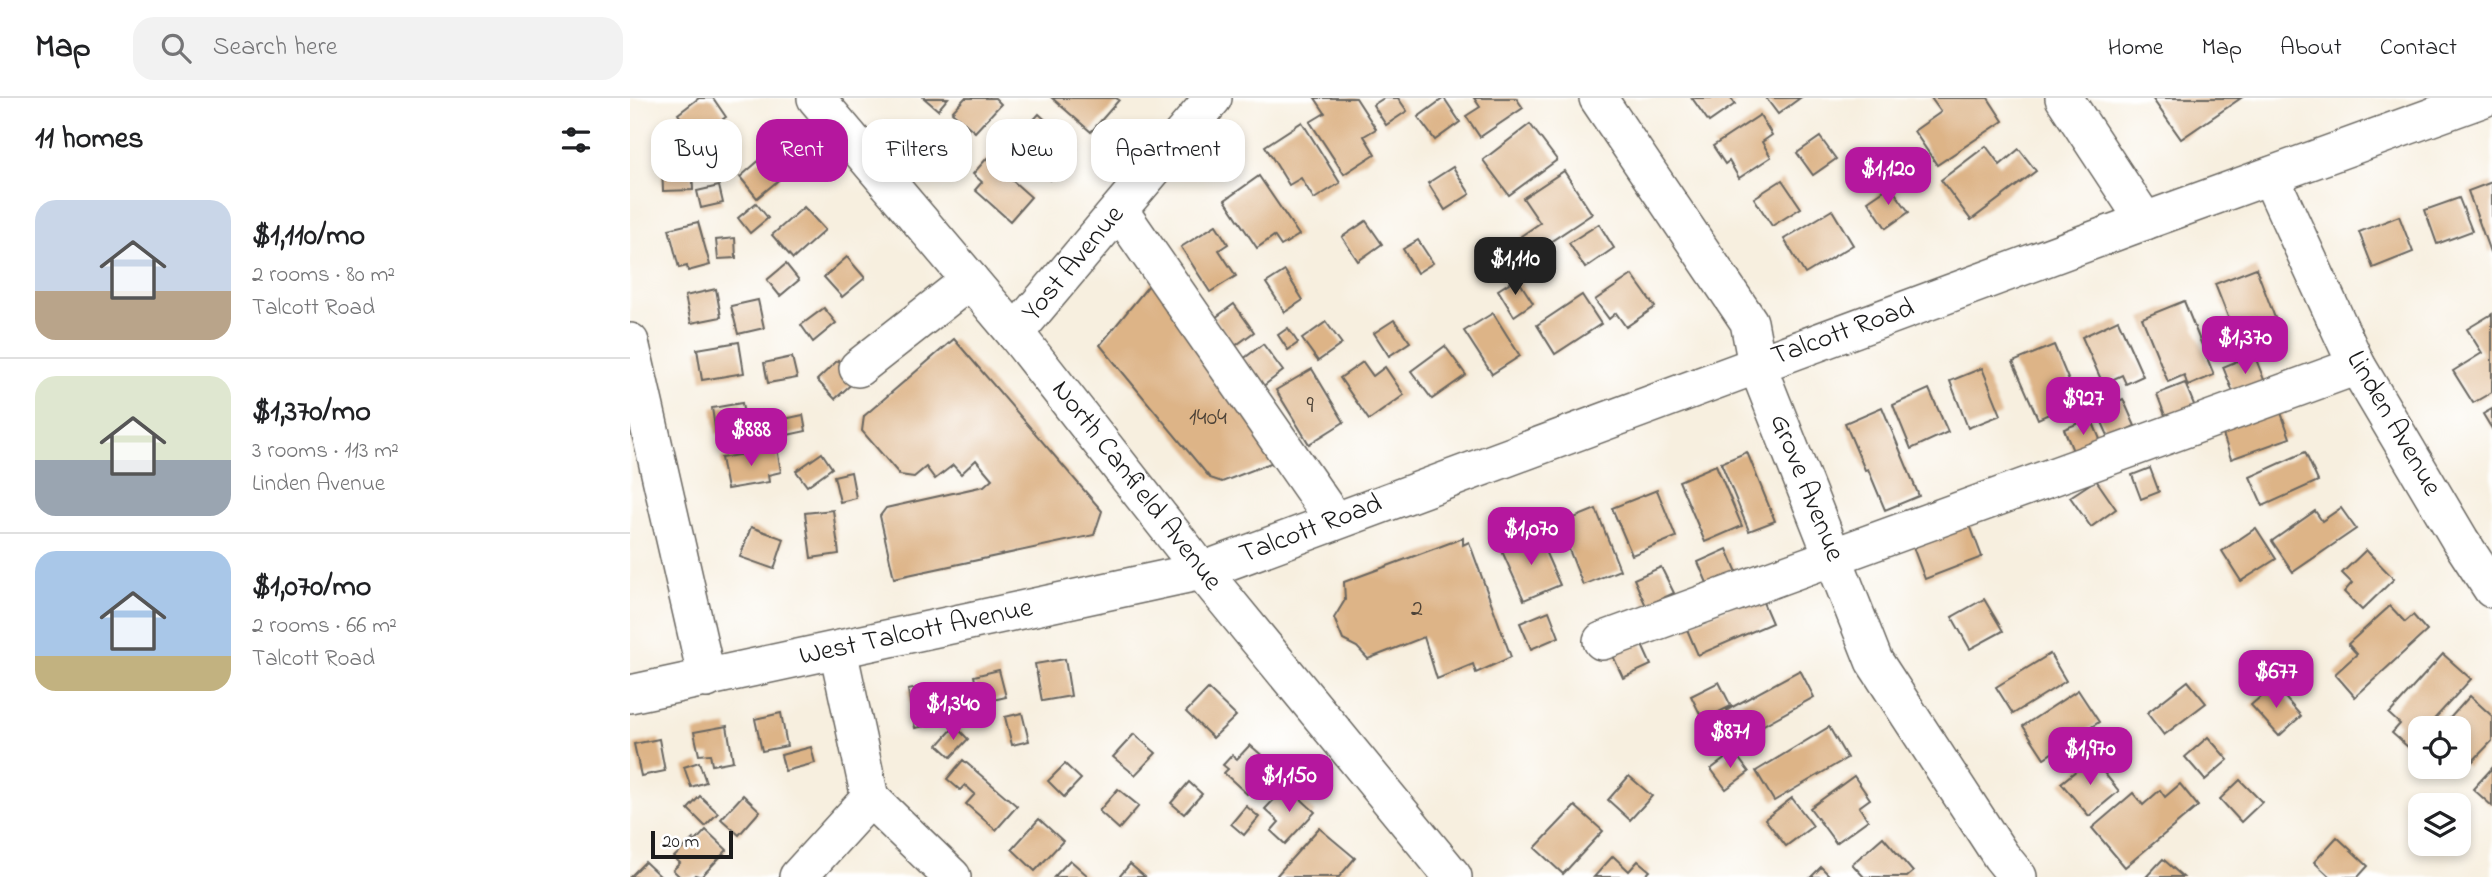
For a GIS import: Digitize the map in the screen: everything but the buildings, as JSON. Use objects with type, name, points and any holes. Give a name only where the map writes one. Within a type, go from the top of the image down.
[{"type":"street","name":"North Canfield Avenue","points":[[816,98],[1015,333],[1202,571],[1453,877]]},
{"type":"street","name":"Yost Avenue","points":[[1015,333],[1213,98]]},
{"type":"street","name":"Grove Avenue","points":[[1598,98],[1749,322],[1757,365],[1874,661],[2001,856],[2018,877]]},
{"type":"street","points":[[2064,98],[2145,221]]},
{"type":"street","name":"Talcott Road","points":[[1202,571],[1334,520],[2484,98]]},
{"type":"street","name":"Linden Avenue","points":[[2270,176],[2357,366],[2492,589]]},
{"type":"street","points":[[1119,210],[1334,520]]},
{"type":"street","points":[[858,368],[970,280]]},
{"type":"street","points":[[630,342],[707,679]]},
{"type":"street","points":[[1602,641],[2357,366]]},
{"type":"street","name":"West Talcott Avenue","points":[[630,694],[1202,571]]},
{"type":"street","points":[[838,650],[870,798],[952,877]]},
{"type":"street","points":[[798,877],[870,798]]}]
